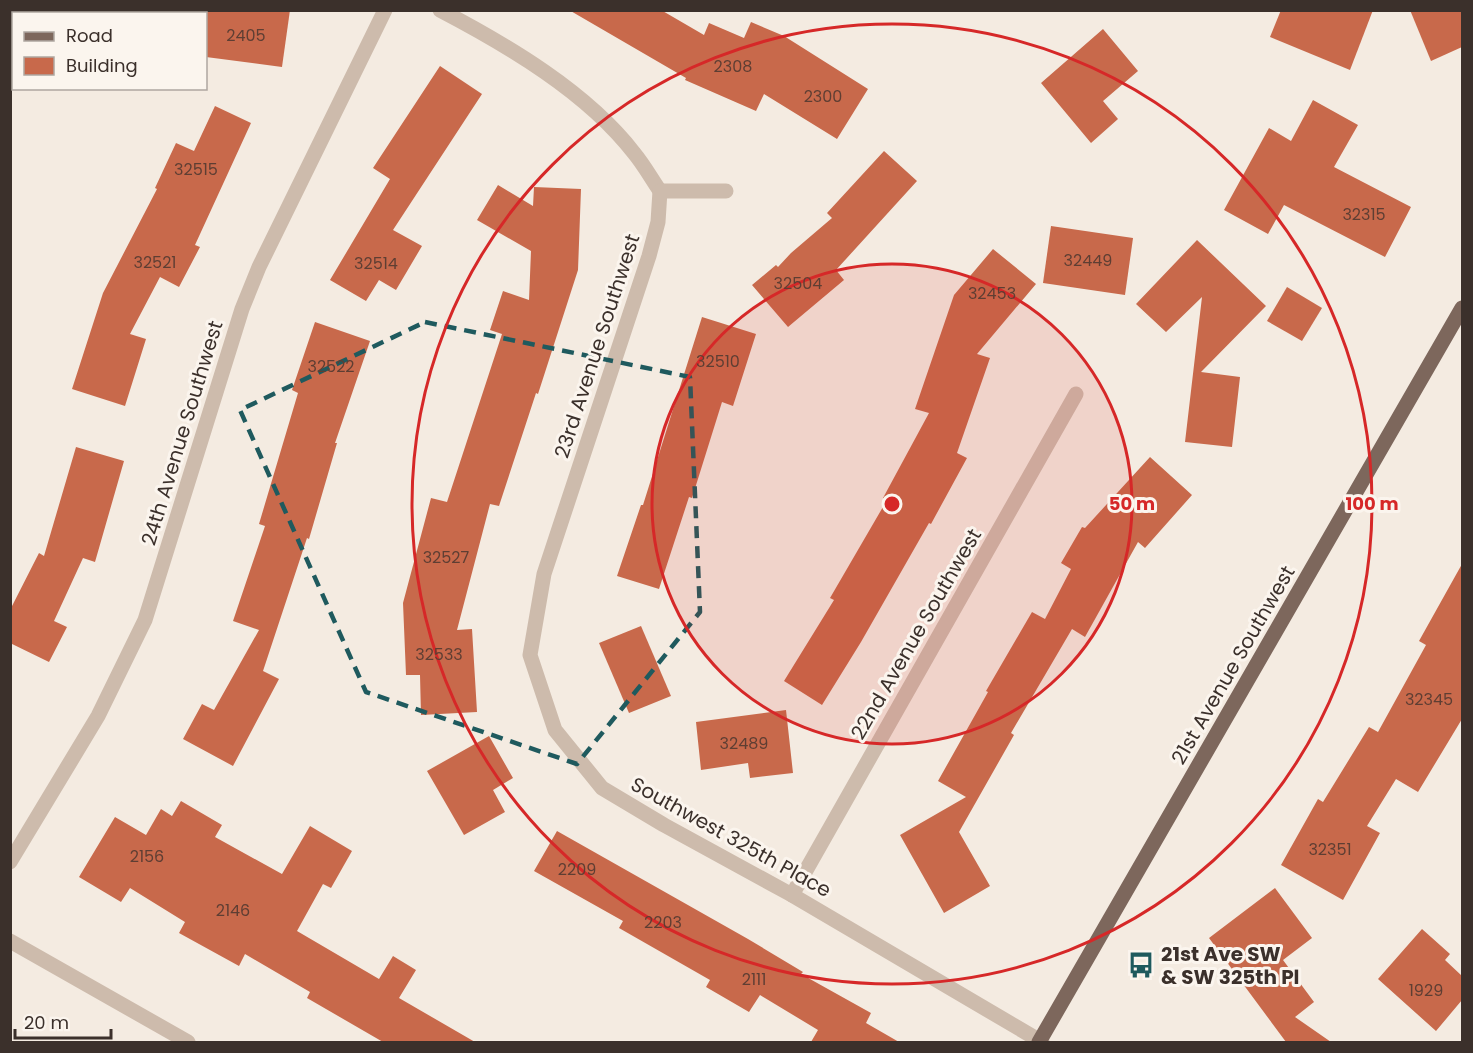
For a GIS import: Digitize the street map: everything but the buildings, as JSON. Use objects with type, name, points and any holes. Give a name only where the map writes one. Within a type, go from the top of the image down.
[{"type":"main road","name":"21st Avenue Southwest","points":[[1040,1042],[1462,308]]},
{"type":"street","name":"24th Avenue Southwest","points":[[10,862],[98,716],[145,620],[242,309],[259,267],[385,10]]},
{"type":"street","points":[[440,10],[537,66],[592,109],[634,152],[660,191],[726,191]]},
{"type":"street","name":"23rd Avenue Southwest","points":[[544,574],[649,256],[658,222],[660,191]]},
{"type":"street","name":"22nd Avenue Southwest","points":[[792,895],[1076,394]]},
{"type":"street","name":"Southwest 325th Place","points":[[544,574],[530,655],[555,730],[602,788],[664,825],[792,895],[1040,1042]]},
{"type":"street","points":[[10,941],[188,1042]]},
{"type":"highlighted area","points":[[425,322],[690,377],[700,612],[577,764],[366,692],[240,410]]},
{"type":"place","name":"21st Ave SW & SW 325th Pl","points":[[1141,965]]}]
